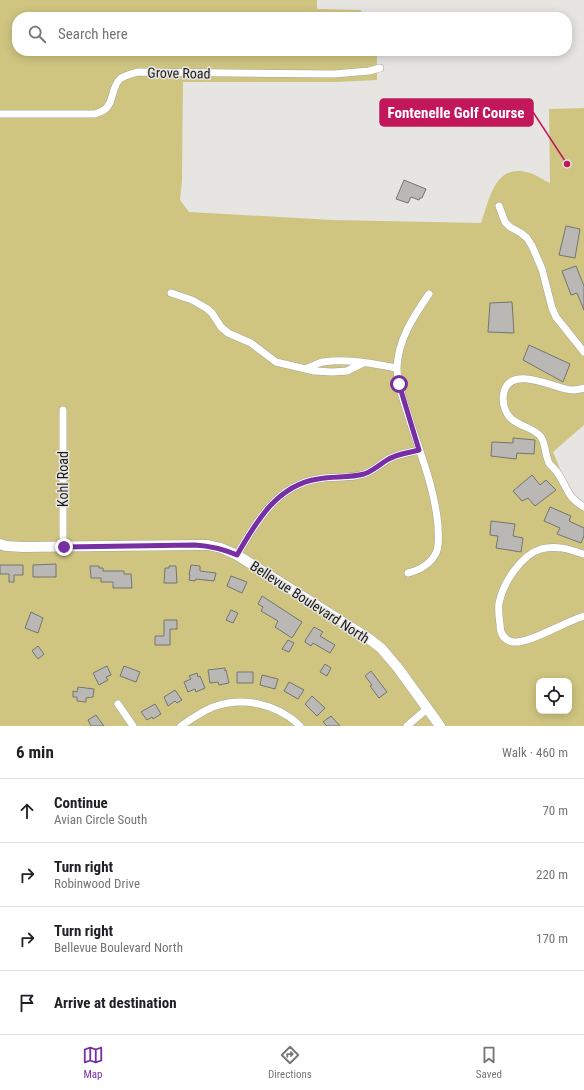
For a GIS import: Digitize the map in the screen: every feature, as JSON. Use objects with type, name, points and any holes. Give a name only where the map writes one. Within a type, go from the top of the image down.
[{"type":"main road","name":"Bellevue Boulevard North","points":[[0,544],[22,547],[201,545],[221,548],[237,555],[376,644],[398,668],[440,726]]},
{"type":"street","name":"Grove Road","points":[[0,114],[95,114],[105,110],[110,103],[115,86],[120,79],[138,72],[334,74],[369,71],[380,68]]},
{"type":"street","points":[[499,206],[506,222],[510,227],[522,233],[532,246],[542,268],[552,308],[556,317],[584,352]]},
{"type":"street","points":[[171,293],[192,300],[206,308],[212,313],[221,327],[228,333],[250,343],[276,362],[304,369],[340,372],[354,368],[363,363]]},
{"type":"street","points":[[408,574],[418,570],[430,562],[437,551],[438,544],[435,507],[399,384],[398,368],[400,349],[406,330],[429,294]]},
{"type":"street","points":[[304,369],[318,363],[329,362],[363,363],[398,368]]},
{"type":"street","points":[[584,388],[578,390],[567,389],[536,379],[520,379],[513,381],[508,385],[504,390],[503,397],[504,406],[508,416],[517,423],[531,428],[538,433],[542,439],[549,463],[556,471],[570,496],[576,503],[584,508]]},
{"type":"street","name":"Kohl Road","points":[[63,410],[64,547]]},
{"type":"street","points":[[237,555],[270,505],[291,488],[317,479],[365,474],[394,456],[419,450]]},
{"type":"street","points":[[583,554],[560,548],[541,550],[531,554],[513,572],[499,601],[498,610],[502,634],[506,640],[512,642],[527,640],[584,616]]},
{"type":"street","points":[[181,726],[197,715],[215,707],[234,702],[244,702],[266,706],[277,710],[287,715],[300,726]]},
{"type":"street","points":[[118,704],[133,726]]},
{"type":"street","points":[[407,726],[428,708]]},
{"type":"shaded area","points":[[0,0],[317,0],[317,9],[361,10],[361,12],[12,12],[12,56],[377,56],[377,80],[337,82],[183,82],[182,181],[180,200],[189,212],[333,220],[481,223],[491,193],[501,177],[518,171],[530,173],[550,183],[549,109],[584,108],[584,425],[553,452],[568,486],[572,492],[584,502],[584,726],[0,726]]},
{"type":"building","points":[[404,180],[426,189],[422,198],[419,200],[411,197],[408,203],[396,199]]},
{"type":"building","points":[[566,226],[580,229],[575,258],[559,255]]},
{"type":"building","points":[[576,266],[584,286],[584,310],[577,293],[571,295],[562,271]]},
{"type":"building","points":[[512,302],[514,333],[488,332],[490,303]]},
{"type":"building","points":[[529,345],[570,364],[563,382],[523,360]]},
{"type":"building","points":[[513,438],[535,440],[534,454],[517,453],[516,459],[491,456],[492,442],[513,443]]},
{"type":"building","points":[[532,475],[540,485],[546,480],[556,490],[535,506],[528,498],[522,501],[513,491]]},
{"type":"building","points":[[550,507],[571,516],[569,521],[584,528],[584,536],[581,543],[557,534],[560,528],[544,521]]},
{"type":"building","points":[[491,521],[515,524],[513,536],[523,538],[521,552],[496,548],[498,536],[490,535]]},
{"type":"building","points":[[56,564],[56,577],[33,577],[33,565]]},
{"type":"building","points":[[0,565],[23,565],[23,575],[14,575],[14,582],[9,582],[9,574],[0,574]]},
{"type":"building","points":[[191,565],[200,566],[200,571],[216,573],[214,581],[196,579],[195,581],[189,580]]},
{"type":"building","points":[[90,566],[99,566],[99,568],[103,568],[103,571],[124,571],[124,574],[131,574],[132,588],[113,588],[113,582],[101,582],[101,578],[91,578]]},
{"type":"building","points":[[169,566],[176,566],[177,583],[164,583],[165,568],[169,568]]},
{"type":"building","points":[[231,576],[247,582],[242,593],[227,586]]},
{"type":"building","points":[[262,596],[302,622],[292,638],[275,627],[278,621],[261,611],[263,607],[258,604]]},
{"type":"building","points":[[231,610],[238,613],[233,623],[226,620]]},
{"type":"building","points":[[31,612],[43,618],[38,633],[25,628]]},
{"type":"building","points":[[164,620],[177,620],[177,629],[170,629],[170,645],[155,645],[155,636],[164,636]]},
{"type":"building","points":[[314,627],[323,632],[320,636],[335,645],[330,653],[313,643],[311,646],[305,642]]},
{"type":"building","points":[[288,640],[294,643],[289,652],[282,649]]},
{"type":"building","points":[[38,646],[44,654],[38,659],[32,651]]},
{"type":"building","points":[[325,664],[331,668],[327,676],[320,672]]},
{"type":"building","points":[[107,666],[111,675],[106,677],[108,680],[99,685],[93,673]]},
{"type":"building","points":[[124,666],[140,672],[136,682],[120,676]]},
{"type":"building","points":[[225,668],[229,683],[219,685],[218,682],[210,683],[208,670]]},
{"type":"building","points":[[371,671],[387,692],[379,698],[365,676]]},
{"type":"building","points":[[237,672],[253,672],[253,683],[237,683]]},
{"type":"building","points":[[197,673],[198,677],[200,676],[205,688],[196,692],[195,689],[188,692],[184,682],[191,679],[189,676]]},
{"type":"building","points":[[262,675],[278,679],[275,689],[260,685]]},
{"type":"building","points":[[289,682],[304,690],[298,699],[284,691]]},
{"type":"building","points":[[78,687],[94,689],[93,697],[86,698],[86,702],[77,701],[77,697],[73,697],[73,691],[77,692]]},
{"type":"building","points":[[175,690],[182,700],[177,703],[175,701],[168,706],[164,697]]},
{"type":"building","points":[[312,696],[325,708],[317,716],[305,704]]},
{"type":"building","points":[[155,704],[161,714],[153,719],[152,717],[147,720],[141,712]]},
{"type":"building","points":[[96,715],[104,726],[91,726],[88,720]]},
{"type":"building","points":[[331,716],[340,726],[327,726],[323,722]]},
{"type":"place","name":"Fontenelle Golf Course","points":[[567,164]]},
{"type":"route","points":[[64,547],[195,545],[221,548],[237,555],[253,528],[270,505],[291,488],[317,479],[365,474],[394,456],[419,450],[399,384]]}]
